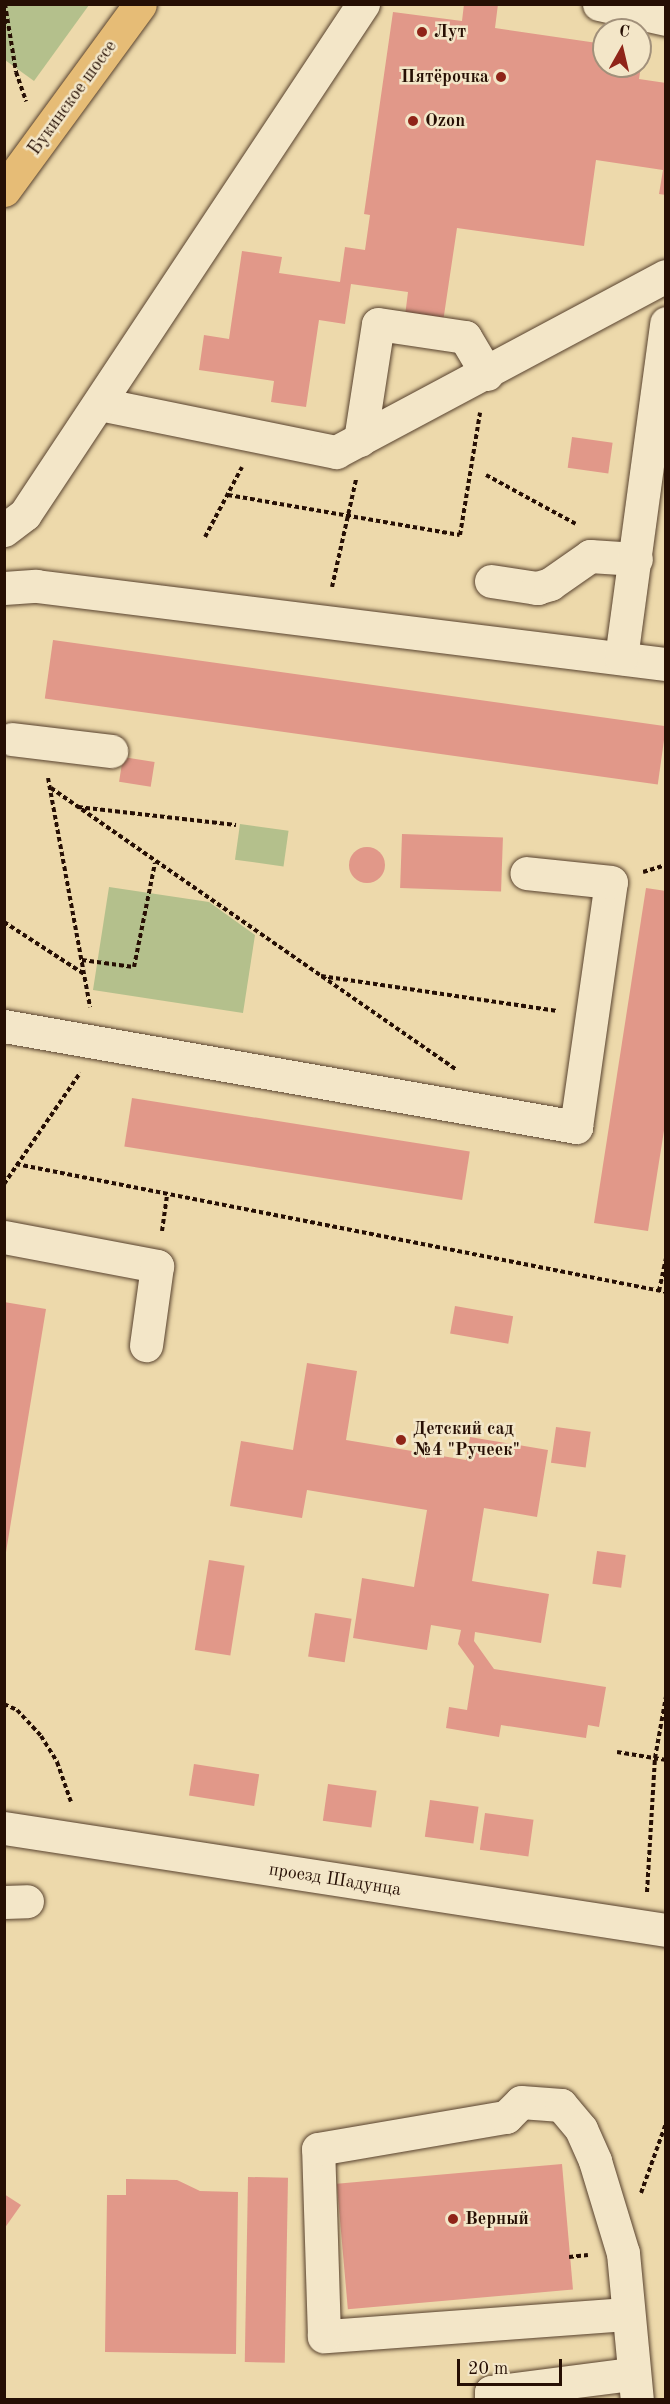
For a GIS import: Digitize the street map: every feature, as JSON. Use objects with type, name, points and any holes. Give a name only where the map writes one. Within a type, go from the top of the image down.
[{"type":"main road","name":"Букинское шоссе","points":[[4,190],[140,4]]},
{"type":"street","points":[[4,530],[25,514],[363,4]]},
{"type":"street","points":[[599,4],[666,20]]},
{"type":"street","points":[[100,404],[336,452],[487,374],[666,276]]},
{"type":"street","points":[[621,658],[658,436],[666,322]]},
{"type":"street","points":[[360,440],[378,324],[465,337],[487,374]]},
{"type":"street","points":[[491,581],[537,588],[550,584],[590,556],[636,559]]},
{"type":"street","points":[[4,588],[36,586],[666,664]]},
{"type":"street","points":[[15,739],[111,751]]},
{"type":"street","points":[[4,1026],[576,1127],[611,882],[526,873]]},
{"type":"street","points":[[4,1237],[157,1266],[146,1345]]},
{"type":"street","name":"проезд Шадунца","points":[[4,1828],[655,1929]]},
{"type":"street","points":[[491,2400],[491,2392],[634,2387],[627,2314],[608,2254],[595,2161],[581,2129],[561,2106],[521,2102],[506,2117],[318,2149],[324,2336],[627,2314]]},
{"type":"path","points":[[5,4],[16,72],[27,105]]},
{"type":"path","points":[[228,495],[460,535],[487,374]]},
{"type":"path","points":[[205,537],[257,436]]},
{"type":"path","points":[[486,475],[583,527]]},
{"type":"path","points":[[322,622],[357,476]]},
{"type":"path","points":[[15,739],[51,788],[155,863],[462,1073]]},
{"type":"path","points":[[4,1184],[81,1073],[88,1040],[90,1002],[51,788]]},
{"type":"path","points":[[77,806],[236,825]]},
{"type":"path","points":[[82,960],[134,967],[155,863]]},
{"type":"path","points":[[648,871],[666,865]]},
{"type":"path","points":[[4,922],[85,975]]},
{"type":"path","points":[[320,976],[591,1017]]},
{"type":"path","points":[[16,1164],[666,1292]]},
{"type":"path","points":[[659,1291],[666,1259]]},
{"type":"path","points":[[655,1929],[655,1758],[666,1696]]},
{"type":"path","points":[[4,1704],[17,1710],[41,1736],[57,1762],[84,1840]]},
{"type":"path","points":[[617,1752],[666,1760]]},
{"type":"path","points":[[640,2197],[666,2123]]},
{"type":"path","points":[[569,2257],[608,2254]]},
{"type":"green space","points":[[5,4],[89,5],[34,81],[5,60]]},
{"type":"green space","points":[[240,824],[289,831],[284,866],[235,860]]},
{"type":"green space","points":[[109,887],[209,902],[255,935],[243,1013],[93,990]]},
{"type":"building","points":[[464,4],[498,4],[495,28],[592,42],[592,78],[639,78],[666,83],[666,195],[659,194],[663,170],[596,160],[584,246],[457,228],[443,322],[405,316],[408,292],[351,284],[345,324],[319,320],[306,407],[271,402],[274,381],[199,370],[204,335],[229,339],[242,251],[282,257],[279,273],[340,282],[345,247],[365,250],[370,215],[364,214],[393,12],[462,21]]},
{"type":"building","points":[[572,437],[613,443],[608,473],[568,468]]},
{"type":"building","points":[[53,640],[666,726],[658,785],[45,698]]},
{"type":"building","points":[[123,757],[155,762],[151,787],[119,782]]},
{"type":"building","points":[[402,834],[503,838],[501,891],[400,888]]},
{"type":"building","points":[[367,847],[380,852],[385,865],[380,878],[367,883],[354,878],[349,865],[354,852]]},
{"type":"building","points":[[646,888],[666,891],[666,1118],[648,1231],[594,1223]]},
{"type":"building","points":[[132,1098],[470,1152],[462,1200],[124,1146]]},
{"type":"building","points":[[4,1302],[46,1309],[6,1552],[4,1552]]},
{"type":"building","points":[[455,1306],[513,1316],[508,1344],[450,1334]]},
{"type":"building","points":[[307,1363],[357,1371],[346,1440],[466,1460],[470,1437],[548,1450],[537,1517],[484,1508],[472,1581],[549,1594],[541,1643],[475,1632],[474,1641],[494,1669],[606,1687],[599,1727],[588,1725],[586,1738],[501,1725],[499,1737],[446,1728],[449,1707],[467,1710],[474,1666],[458,1644],[461,1630],[431,1625],[427,1650],[353,1638],[362,1578],[414,1587],[427,1510],[307,1490],[302,1518],[230,1506],[241,1441],[293,1450]]},
{"type":"building","points":[[556,1427],[591,1432],[586,1468],[551,1463]]},
{"type":"building","points":[[597,1551],[626,1555],[621,1588],[592,1584]]},
{"type":"building","points":[[209,1560],[245,1566],[230,1656],[195,1650]]},
{"type":"building","points":[[315,1613],[352,1619],[345,1662],[308,1656]]},
{"type":"building","points":[[194,1764],[259,1774],[254,1806],[189,1796]]},
{"type":"building","points":[[328,1784],[377,1791],[371,1827],[323,1821]]},
{"type":"building","points":[[430,1800],[479,1807],[473,1843],[425,1837]]},
{"type":"building","points":[[485,1813],[534,1820],[528,1856],[480,1850]]},
{"type":"building","name":"Верный","points":[[562,2164],[573,2290],[348,2309],[337,2184]]},
{"type":"building","points":[[248,2177],[288,2178],[285,2363],[245,2362]]},
{"type":"building","points":[[126,2179],[177,2180],[200,2191],[238,2192],[236,2354],[105,2352],[107,2195],[126,2195]]},
{"type":"building","points":[[4,2194],[21,2205],[4,2229]]},
{"type":"place","name":"Лут","points":[[422,32]]},
{"type":"place","name":"Пятёрочка","points":[[501,77]]},
{"type":"place","name":"Ozon","points":[[413,121]]},
{"type":"place","name":"Детский сад №4 \"Ручеек\"","points":[[401,1440]]},
{"type":"place","name":"Верный","points":[[453,2219]]}]
